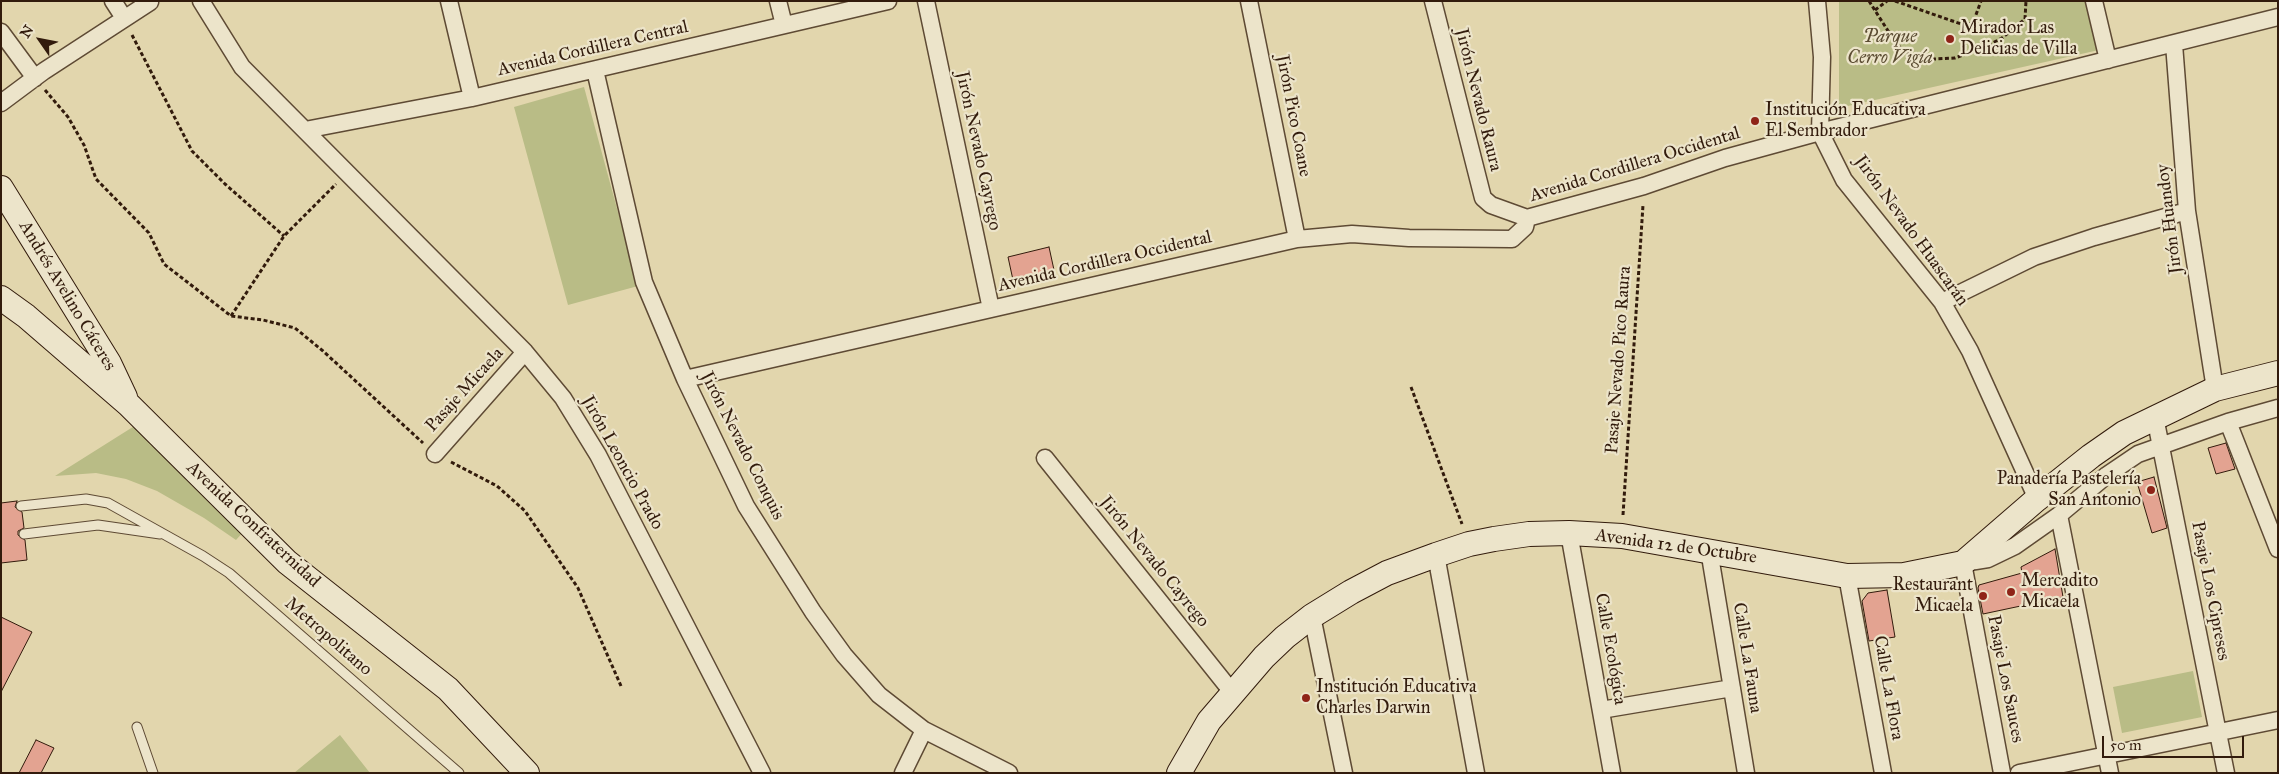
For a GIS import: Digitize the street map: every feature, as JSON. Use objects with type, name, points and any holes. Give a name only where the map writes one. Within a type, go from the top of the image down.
[{"type":"street","points":[[113,1],[124,18]]},
{"type":"street","name":"Jirón Leoncio Prado","points":[[201,1],[242,67],[526,352],[563,398],[598,455],[762,773]]},
{"type":"street","points":[[449,1],[472,98]]},
{"type":"street","points":[[778,1],[784,25]]},
{"type":"street","name":"Avenida Cordillera Central","points":[[304,130],[472,98],[888,1]]},
{"type":"street","name":"Jirón Nevado Cayrego","points":[[926,1],[990,309]]},
{"type":"street","name":"Jirón Pico Coane","points":[[1249,1],[1297,239]]},
{"type":"street","name":"Jirón Nevado Raura","points":[[1433,1],[1479,188],[1483,198],[1490,205]]},
{"type":"street","name":"Jirón Nevado Huascarán","points":[[1818,1],[1822,57],[1820,132],[1844,180],[1942,302],[1970,351],[2037,499]]},
{"type":"street","points":[[2094,1],[2108,60]]},
{"type":"street","points":[[1,102],[34,78],[150,2]]},
{"type":"street","name":"Avenida Cordillera Occidental","points":[[1490,205],[1528,218],[1644,186],[1725,158],[1820,132],[2278,17]]},
{"type":"street","points":[[1,32],[34,78]]},
{"type":"street","name":"Jirón Huandoy","points":[[2174,44],[2187,211],[2215,389]]},
{"type":"street","name":"Jirón Nevado Conquis","points":[[595,70],[644,282],[685,379],[746,506],[813,612],[844,654],[879,695],[924,730],[1009,773]]},
{"type":"street","name":"Andrés Avelino Cáceres","points":[[1,188],[109,363],[129,405]]},
{"type":"street","points":[[1942,302],[2034,258],[2094,237],[2187,211]]},
{"type":"street","name":"Avenida Cordillera Occidental","points":[[685,379],[1297,239],[1352,234],[1409,238],[1512,238],[1525,228],[1528,218]]},
{"type":"street","name":"Avenida Confraternidad","points":[[1,298],[26,316],[129,405],[287,562],[448,689],[526,773]]},
{"type":"street","name":"Pasaje Micaela","points":[[435,454],[526,352]]},
{"type":"street","name":"Avenida 12 de Octubre","points":[[1963,562],[2037,499],[2091,456],[2124,433],[2215,389],[2278,373]]},
{"type":"street","name":"Avenida 12 de Octubre","points":[[1179,773],[1209,721],[1232,692],[1264,656],[1312,616],[1387,573],[1469,544],[1529,534],[1569,533],[1622,536],[1847,576],[1904,575],[1963,562],[1988,559],[2002,554],[2059,515],[2107,474],[2138,454],[2228,422],[2278,408]]},
{"type":"street","name":"Pasaje Los Cipreses","points":[[2155,417],[2226,773]]},
{"type":"street","points":[[2228,422],[2278,550]]},
{"type":"street","name":"Jirón Nevado Cayrego","points":[[1045,458],[1232,692]]},
{"type":"street","points":[[2059,515],[2110,773]]},
{"type":"street","name":"Calle Ecológica","points":[[1569,533],[1612,773]]},
{"type":"street","name":"Calle La Fauna","points":[[1709,550],[1746,773]]},
{"type":"street","points":[[1436,555],[1476,773]]},
{"type":"street","name":"Pasaje Los Sauces","points":[[1963,562],[2002,773]]},
{"type":"street","name":"Calle La Flora","points":[[1847,576],[1883,773]]},
{"type":"street","points":[[1312,616],[1344,773]]},
{"type":"street","points":[[1601,710],[1732,688]]},
{"type":"street","points":[[2019,773],[2278,720]]},
{"type":"street","points":[[903,773],[924,730]]},
{"type":"lane","name":"Metropolitano","points":[[22,506],[86,499],[108,503],[168,535],[228,572],[459,773]]},
{"type":"lane","name":"Metropolitano","points":[[24,534],[98,525],[168,535]]},
{"type":"lane","points":[[137,727],[153,773]]},
{"type":"path","points":[[1869,1],[1897,45],[1914,57],[1955,58],[1983,48],[2017,28],[2025,19],[2026,1]]},
{"type":"path","points":[[1875,10],[1887,1]]},
{"type":"path","points":[[1895,1],[1964,24],[1973,23],[1981,1]]},
{"type":"path","points":[[124,18],[192,151],[225,184],[284,236]]},
{"type":"path","points":[[34,78],[68,117],[84,145],[96,179],[149,234],[164,264],[231,316],[263,320],[295,328],[323,351],[435,454],[497,486],[525,511],[578,588],[621,686]]},
{"type":"path","points":[[231,316],[284,236],[347,173]]},
{"type":"path","name":"Pasaje Nevado Pico Raura","points":[[1622,536],[1644,186]]},
{"type":"path","points":[[1411,387],[1469,544]]},
{"type":"green space","name":"Parque Cerro Vigía","points":[[1839,1],[2087,1],[2099,50],[1839,108]]},
{"type":"green space","points":[[584,87],[638,286],[568,305],[514,107]]},
{"type":"green space","points":[[136,425],[245,530],[236,540],[204,518],[157,491],[126,479],[96,473],[55,476]]},
{"type":"green space","points":[[2193,671],[2202,717],[2122,733],[2113,687]]},
{"type":"green space","points":[[340,735],[370,773],[294,773]]},
{"type":"building","points":[[1049,247],[1054,270],[1013,280],[1008,257]]},
{"type":"building","points":[[2226,443],[2235,469],[2216,474],[2208,448]]},
{"type":"building","points":[[2154,477],[2167,528],[2152,533],[2137,482]]},
{"type":"building","points":[[17,501],[15,507],[22,512],[24,528],[18,531],[18,535],[25,540],[27,560],[1,563],[1,503]]},
{"type":"building","points":[[2055,549],[2063,597],[1983,614],[1979,585],[2022,573],[2021,567]]},
{"type":"building","points":[[1887,590],[1895,637],[1869,641],[1862,601],[1868,593]]},
{"type":"building","points":[[1,617],[32,632],[1,692]]},
{"type":"building","points":[[36,740],[54,748],[41,773],[19,773]]},
{"type":"place","name":"Mirador Las Delicias de Villa","points":[[1950,39]]},
{"type":"place","name":"Institución Educativa El Sembrador","points":[[1755,121]]},
{"type":"place","name":"Panadería Pastelería San Antonio","points":[[2151,490]]},
{"type":"place","name":"Mercadito Micaela","points":[[2011,592]]},
{"type":"place","name":"Restaurant Micaela","points":[[1983,596]]},
{"type":"place","name":"Institución Educativa Charles Darwin","points":[[1306,698]]}]
